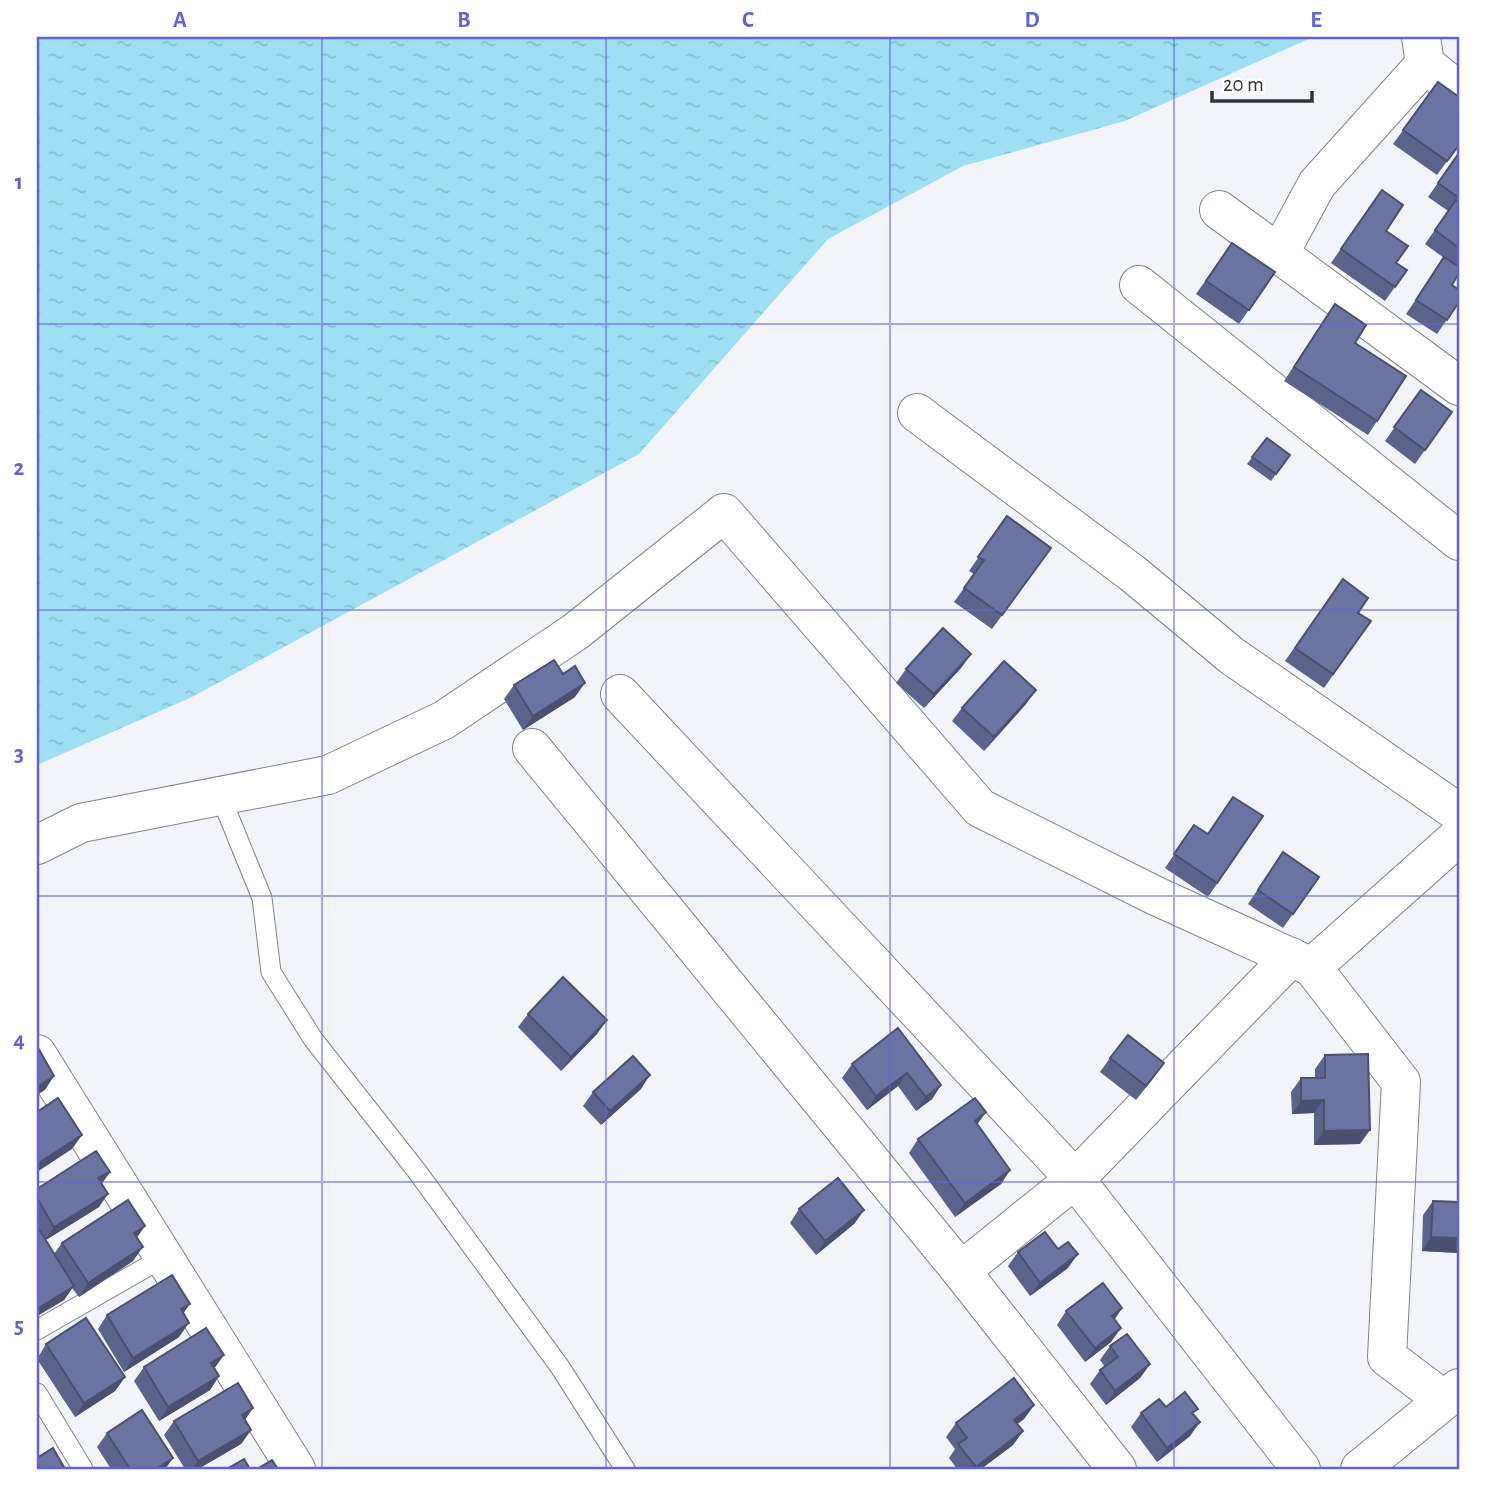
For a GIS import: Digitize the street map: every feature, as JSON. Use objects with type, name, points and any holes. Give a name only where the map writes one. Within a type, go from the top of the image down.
[{"type":"street","points":[[1279,254],[1317,184],[1423,50],[1459,90]]},
{"type":"street","points":[[1219,211],[1459,386]]},
{"type":"street","points":[[1139,285],[1459,541]]},
{"type":"street","points":[[917,412],[1132,573],[1232,656],[1459,813]]},
{"type":"street","points":[[37,845],[82,822],[328,775],[444,720],[575,632],[724,513],[980,807],[1156,896],[1302,962],[1401,1082],[1387,1357],[1451,1394],[1360,1469]]},
{"type":"street","points":[[620,694],[1075,1179],[1301,1469]]},
{"type":"street","points":[[533,748],[961,1271],[1117,1469]]},
{"type":"street","points":[[961,1271],[1075,1179],[1302,962],[1459,835]]},
{"type":"street","points":[[37,1054],[296,1469]]},
{"type":"lane","points":[[220,796],[262,898],[271,972],[313,1039],[416,1170],[560,1367],[625,1469]]},
{"type":"lane","points":[[37,1330],[164,1257]]},
{"type":"lane","points":[[37,1392],[83,1469]]},
{"type":"water","points":[[37,37],[1313,37],[1125,121],[963,166],[828,239],[639,454],[190,698],[37,765]]},
{"type":"building","points":[[1438,82],[1459,97],[1459,145],[1447,161],[1403,130]]},
{"type":"building","points":[[1459,153],[1459,198],[1438,183]]},
{"type":"building","points":[[1382,190],[1403,205],[1386,231],[1408,246],[1396,263],[1407,270],[1395,287],[1341,249]]},
{"type":"building","points":[[1456,200],[1459,202],[1459,248],[1435,230]]},
{"type":"building","points":[[1232,243],[1275,272],[1249,310],[1206,281]]},
{"type":"building","points":[[1444,257],[1459,267],[1459,273],[1452,285],[1459,290],[1459,302],[1447,320],[1416,300]]},
{"type":"building","points":[[1335,304],[1366,325],[1355,343],[1406,376],[1377,421],[1294,367]]},
{"type":"building","points":[[1421,390],[1452,412],[1425,450],[1394,427]]},
{"type":"building","points":[[1267,438],[1290,455],[1276,474],[1252,457]]},
{"type":"building","points":[[1007,516],[1051,548],[1002,615],[964,588],[984,560],[978,557]]},
{"type":"building","points":[[1343,579],[1368,598],[1358,613],[1371,621],[1333,674],[1295,648]]},
{"type":"building","points":[[943,628],[971,654],[934,694],[906,669]]},
{"type":"building","points":[[554,660],[563,674],[575,666],[585,683],[533,716],[514,685]]},
{"type":"building","points":[[1004,661],[1036,690],[994,737],[962,708]]},
{"type":"building","points":[[1233,797],[1263,816],[1217,883],[1174,854],[1194,825],[1208,834]]},
{"type":"building","points":[[1283,852],[1319,877],[1293,914],[1258,890]]},
{"type":"building","points":[[563,977],[607,1020],[571,1057],[528,1014]]},
{"type":"building","points":[[898,1028],[941,1085],[926,1097],[907,1073],[876,1096],[852,1064]]},
{"type":"building","points":[[1128,1035],[1164,1063],[1146,1086],[1110,1058]]},
{"type":"building","points":[[37,1046],[54,1076],[37,1087]]},
{"type":"building","points":[[1368,1054],[1370,1130],[1324,1131],[1324,1100],[1301,1101],[1301,1078],[1325,1078],[1325,1055]]},
{"type":"building","points":[[633,1056],[650,1075],[610,1111],[593,1092]]},
{"type":"building","points":[[58,1098],[82,1135],[37,1164],[37,1112]]},
{"type":"building","points":[[975,1098],[986,1112],[975,1121],[1010,1170],[965,1203],[918,1139]]},
{"type":"building","points":[[96,1151],[110,1172],[98,1178],[108,1194],[54,1227],[37,1198],[37,1189]]},
{"type":"building","points":[[838,1178],[864,1210],[825,1241],[799,1209]]},
{"type":"building","points":[[128,1200],[145,1226],[134,1233],[143,1247],[88,1283],[62,1243]]},
{"type":"building","points":[[1433,1201],[1459,1202],[1459,1238],[1431,1237]]},
{"type":"building","points":[[37,1226],[74,1286],[37,1309]]},
{"type":"building","points":[[1045,1232],[1058,1249],[1068,1242],[1078,1254],[1040,1283],[1018,1252]]},
{"type":"building","points":[[172,1275],[190,1304],[181,1309],[189,1323],[133,1358],[107,1315]]},
{"type":"building","points":[[1103,1283],[1122,1308],[1112,1316],[1121,1328],[1095,1348],[1066,1311]]},
{"type":"building","points":[[86,1318],[125,1377],[84,1403],[46,1344]]},
{"type":"building","points":[[206,1328],[224,1355],[211,1363],[219,1376],[168,1407],[144,1367]]},
{"type":"building","points":[[1127,1334],[1150,1364],[1115,1391],[1100,1370],[1118,1357],[1110,1346]]},
{"type":"building","points":[[1014,1378],[1034,1405],[1014,1420],[1023,1431],[976,1467],[958,1444],[967,1438],[956,1423]]},
{"type":"building","points":[[238,1383],[253,1408],[242,1415],[251,1430],[198,1461],[174,1421]]},
{"type":"building","points":[[1185,1392],[1198,1409],[1192,1413],[1200,1422],[1167,1448],[1141,1413],[1159,1399],[1166,1407]]},
{"type":"building","points":[[142,1410],[173,1458],[156,1469],[130,1469],[107,1433]]},
{"type":"building","points":[[53,1448],[65,1469],[37,1469],[37,1458]]},
{"type":"building","points":[[244,1459],[250,1469],[227,1469]]},
{"type":"building","points":[[272,1460],[278,1469],[257,1469]]}]
